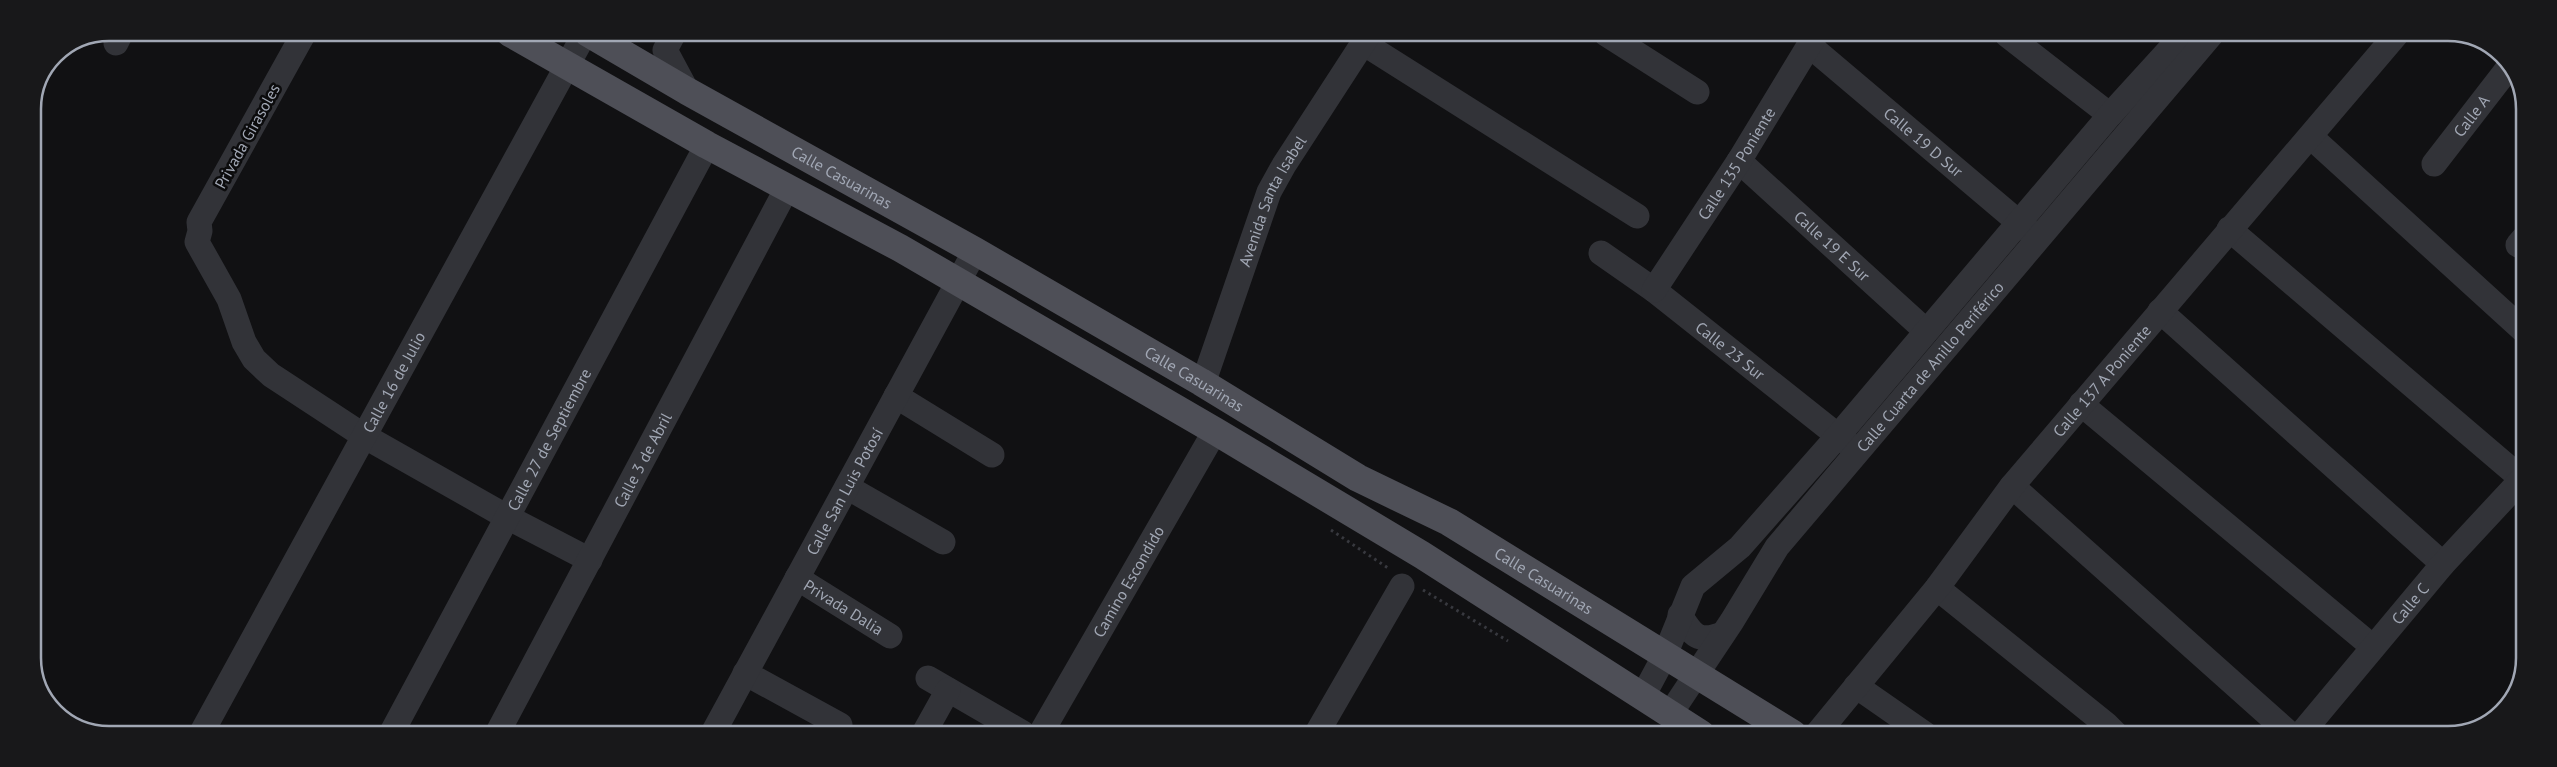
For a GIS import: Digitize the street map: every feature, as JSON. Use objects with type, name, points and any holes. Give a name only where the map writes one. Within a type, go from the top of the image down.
[{"type":"main road","points":[[524,41],[707,145],[900,248],[1215,431],[1422,555],[1689,726]]},
{"type":"main road","name":"Calle Casuarinas","points":[[601,41],[975,251],[1201,382],[1358,478],[1449,522],[1779,726]]},
{"type":"street","name":"Privada Girasoles","points":[[300,41],[199,222],[200,231],[197,242],[228,299],[244,342],[254,360],[271,375],[364,436]]},
{"type":"street","name":"Calle 16 de Julio","points":[[205,726],[567,65],[582,41]]},
{"type":"street","points":[[670,41],[665,50],[687,91]]},
{"type":"street","name":"Avenida Santa Isabel","points":[[1201,382],[1206,375],[1269,192],[1284,165],[1365,41]]},
{"type":"street","points":[[1369,41],[1637,216]]},
{"type":"street","points":[[1617,41],[1697,92]]},
{"type":"street","name":"Calle 135 Poniente","points":[[1654,290],[1739,161],[1811,41]]},
{"type":"street","name":"Calle 19 D Sur","points":[[1814,41],[2038,238]]},
{"type":"street","points":[[2016,41],[2110,115]]},
{"type":"street","name":"Calle Cuarta de Anillo Periférico","points":[[1643,696],[1665,654],[1693,586],[1740,547],[1838,436],[2018,221],[2178,41]]},
{"type":"street","name":"Calle Cuarta de Anillo Periférico","points":[[1670,714],[1741,607],[1777,547],[2206,41]]},
{"type":"street","name":"Calle 137 A Poniente","points":[[1824,726],[1937,588],[2012,486],[2391,41]]},
{"type":"street","name":"Calle A","points":[[2434,164],[2505,72]]},
{"type":"street","points":[[2311,137],[2516,324]]},
{"type":"street","name":"Calle 27 de Septiembre","points":[[395,726],[707,145]]},
{"type":"street","name":"Calle 19 E Sur","points":[[1739,161],[1926,331]]},
{"type":"street","name":"Calle 3 de Abril","points":[[501,726],[787,188]]},
{"type":"street","points":[[2229,230],[2516,474]]},
{"type":"street","name":"Calle San Luis Potosí","points":[[717,726],[975,251]]},
{"type":"street","name":"Calle 23 Sur","points":[[1601,253],[1654,290],[1858,451]]},
{"type":"street","points":[[2160,311],[2443,564]]},
{"type":"street","points":[[896,396],[992,456]]},
{"type":"street","points":[[2081,404],[2373,647]]},
{"type":"street","name":"Camino Escondido","points":[[1045,726],[1215,431]]},
{"type":"street","points":[[364,436],[507,517],[590,560]]},
{"type":"street","name":"Calle C","points":[[2308,726],[2443,564],[2516,485]]},
{"type":"street","points":[[2012,486],[2281,726]]},
{"type":"street","points":[[847,487],[943,542]]},
{"type":"street","points":[[1709,572],[1724,573],[1732,577],[1742,593],[1741,607]]},
{"type":"street","name":"Privada Dalia","points":[[797,578],[890,636]]},
{"type":"street","points":[[1321,726],[1402,586]]},
{"type":"street","points":[[1937,588],[2108,726]]},
{"type":"street","points":[[1680,615],[1688,628],[1700,638],[1710,639],[1723,634]]},
{"type":"street","points":[[746,673],[840,725]]},
{"type":"street","points":[[926,726],[938,684],[1011,726]]},
{"type":"street","points":[[1856,686],[1914,726]]}]
